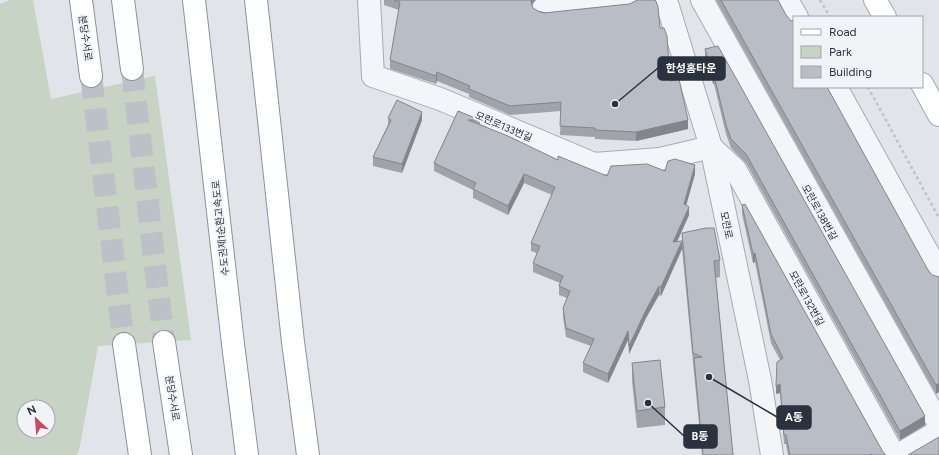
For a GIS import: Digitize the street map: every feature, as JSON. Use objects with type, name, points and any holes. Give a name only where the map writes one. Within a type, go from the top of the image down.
[{"type":"main road","name":"분당수서로","points":[[81,0],[91,76]]},
{"type":"main road","points":[[123,0],[132,69]]},
{"type":"main road","name":"수도권제1순환고속도로","points":[[194,0],[247,455]]},
{"type":"main road","points":[[256,0],[293,342],[308,455]]},
{"type":"main road","points":[[876,0],[884,16]]},
{"type":"main road","points":[[923,86],[939,115]]},
{"type":"main road","name":"분당수서로","points":[[164,342],[181,455]]},
{"type":"main road","points":[[124,344],[140,455]]},
{"type":"street","name":"모란로133번길","points":[[369,0],[373,76],[440,99],[594,164],[660,159],[711,147]]},
{"type":"street","points":[[542,9],[628,0]]},
{"type":"street","name":"모란로","points":[[666,0],[711,147],[760,380],[772,455]]},
{"type":"street","name":"모란로138번길","points":[[702,0],[939,424]]},
{"type":"street","points":[[787,0],[796,16]]},
{"type":"street","points":[[837,88],[939,273]]},
{"type":"street","name":"모란로132번길","points":[[711,147],[735,169],[894,455]]},
{"type":"street","points":[[898,455],[939,431]]},
{"type":"path","points":[[820,0],[829,16]]},
{"type":"path","points":[[869,88],[939,218]]},
{"type":"green space","points":[[10,0],[33,0],[51,99],[155,76],[191,340],[98,346],[80,446],[77,455],[0,455],[0,4]]},
{"type":"building","points":[[394,0],[531,0],[533,8],[544,13],[629,4],[636,0],[655,0],[658,7],[660,28],[664,28],[667,36],[670,81],[679,79],[688,120],[636,132],[595,130],[595,128],[560,126],[561,102],[510,106],[469,89],[470,86],[437,72],[436,76],[390,60],[400,2]]},
{"type":"building","points":[[721,0],[778,0],[786,15],[791,21],[793,20],[793,88],[828,88],[928,270],[932,275],[939,277],[939,383],[936,385]]},
{"type":"building","points":[[718,46],[925,416],[900,431],[746,154],[731,139],[726,125],[714,75],[705,49]]},
{"type":"building","points":[[397,100],[422,112],[402,164],[373,157],[391,120],[388,118]]},
{"type":"building","points":[[458,111],[480,120],[468,120],[508,136],[558,160],[558,156],[607,176],[611,166],[647,164],[665,171],[668,161],[675,159],[695,165],[684,204],[689,207],[673,242],[682,241],[661,287],[659,286],[629,346],[628,331],[608,374],[583,363],[594,339],[566,328],[563,308],[570,291],[559,286],[563,276],[533,263],[540,246],[531,243],[555,187],[524,174],[508,206],[473,189],[476,183],[434,163]]},
{"type":"building","points":[[745,204],[886,455],[790,455],[786,435],[784,435],[780,384],[776,386],[777,362],[783,358],[771,334],[755,253],[753,254],[742,205]]},
{"type":"building","points":[[706,228],[714,228],[720,260],[714,261],[733,455],[703,455],[694,358],[702,357],[693,353],[682,233]]},
{"type":"building","points":[[660,360],[665,407],[637,411],[632,363]]},
{"type":"building","points":[[939,437],[939,455],[908,455]]},
{"type":"tunnel","points":[[132,69],[164,342]]},
{"type":"tunnel","points":[[91,76],[124,344]]},
{"type":"place","name":"한성홈타운","points":[[615,104]]},
{"type":"place","name":"A동","points":[[709,377]]},
{"type":"place","name":"B동","points":[[648,403]]}]
